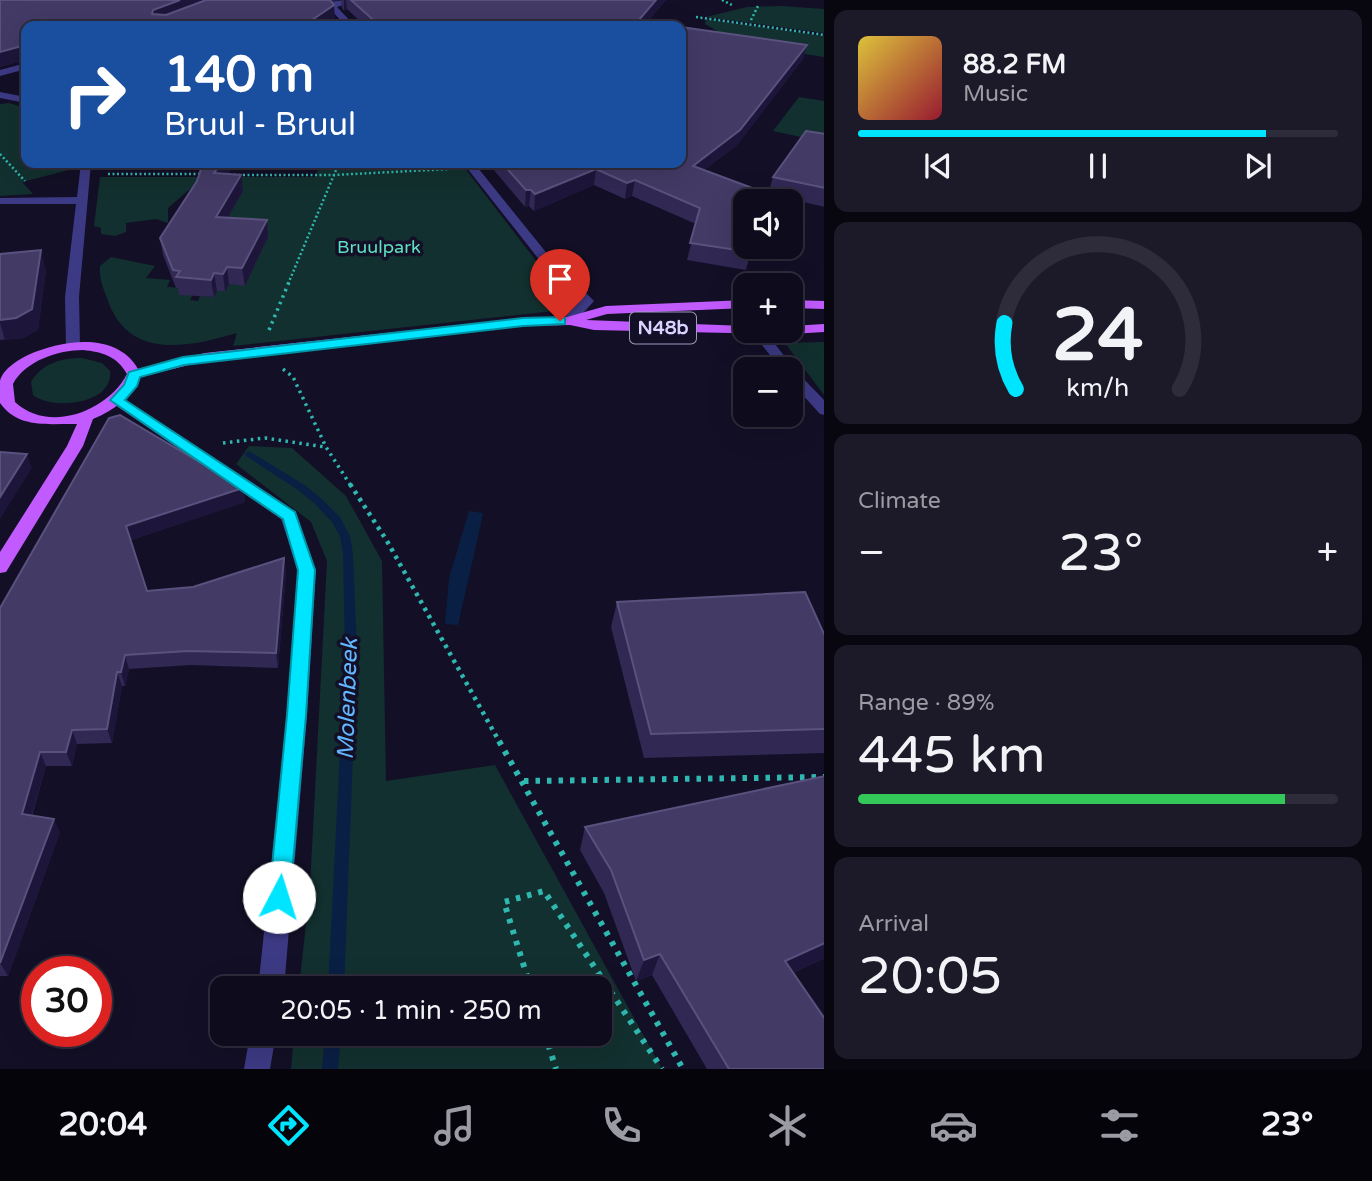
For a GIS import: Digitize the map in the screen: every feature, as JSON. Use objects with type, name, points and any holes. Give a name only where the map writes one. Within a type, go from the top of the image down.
[{"type":"main road","name":"N48b","points":[[568,321],[607,310],[733,305]]},
{"type":"main road","points":[[803,305],[824,306]]},
{"type":"main road","name":"N48b","points":[[134,374],[183,361],[523,322],[568,321],[594,326],[733,330]]},
{"type":"main road","points":[[803,329],[824,328]]},
{"type":"main road","points":[[73,346],[97,347],[120,354],[129,362],[134,374],[130,386],[117,400],[86,415],[52,420],[27,416],[10,407],[2,393],[8,369],[41,354],[73,346]]},
{"type":"main road","points":[[0,567],[75,446],[86,415]]},
{"type":"street","points":[[299,4],[331,6],[354,0]]},
{"type":"street","points":[[331,6],[346,21]]},
{"type":"street","points":[[0,73],[21,67]]},
{"type":"street","points":[[0,95],[21,99]]},
{"type":"street","points":[[472,168],[545,259],[587,302],[568,321]]},
{"type":"street","points":[[73,346],[72,298],[85,169]]},
{"type":"street","points":[[0,201],[82,200]]},
{"type":"street","points":[[767,343],[778,357]]},
{"type":"street","points":[[803,387],[824,411]]},
{"type":"street","points":[[117,400],[289,516],[307,570],[297,715],[272,976]]},
{"type":"street","points":[[257,1069],[261,1046]]},
{"type":"path","points":[[722,0],[734,6]]},
{"type":"path","points":[[751,20],[759,4]]},
{"type":"path","points":[[695,17],[824,35]]},
{"type":"path","points":[[337,168],[274,314],[269,332],[270,350],[278,364],[293,377],[326,447],[387,541],[682,1069]]},
{"type":"path","points":[[85,169],[211,174]]},
{"type":"path","points":[[225,174],[334,175],[450,169]]},
{"type":"path","points":[[189,449],[265,438],[326,447]]},
{"type":"path","points":[[523,781],[824,777]]},
{"type":"path","points":[[527,976],[505,902],[544,891],[600,976]]},
{"type":"path","points":[[612,994],[662,1069]]},
{"type":"path","points":[[549,1046],[556,1069]]},
{"type":"green space","points":[[747,7],[824,9],[824,33],[706,17]]},
{"type":"green space","points":[[706,19],[824,36],[824,57],[739,44],[705,24]]},
{"type":"green space","points":[[799,97],[824,101],[824,142],[773,131]]},
{"type":"green space","points":[[0,104],[21,107],[21,168],[69,168],[22,182],[33,194],[0,196]]},
{"type":"green space","name":"Bruulpark","points":[[319,168],[465,168],[573,309],[233,346],[237,333],[179,345],[143,340],[129,332],[116,318],[100,275],[100,266],[111,257],[155,266],[146,278],[170,280],[167,287],[183,288],[192,296],[190,300],[198,301],[200,296],[214,297],[217,291],[225,291],[229,284],[245,285],[219,233],[215,177],[315,177]]},
{"type":"green space","points":[[100,177],[204,177],[168,208],[168,223],[156,219],[126,223],[126,232],[115,236],[101,234],[101,228],[94,226]]},
{"type":"green space","points":[[824,342],[824,395],[803,367],[803,357],[796,357],[785,343]]},
{"type":"green space","points":[[82,358],[102,363],[110,371],[109,382],[102,391],[93,397],[67,403],[54,403],[33,395],[31,382],[41,370],[60,361]]},
{"type":"green space","points":[[249,446],[292,448],[346,496],[382,561],[386,781],[495,765],[611,976],[300,976],[310,886],[327,561],[311,522],[236,464]]},
{"type":"green space","points":[[612,978],[662,1069],[291,1069],[293,1046],[612,1046]]},
{"type":"water","points":[[469,511],[483,513],[482,519],[458,625],[445,624],[449,578]]},
{"type":"building","points":[[0,0],[180,0],[153,10],[152,14],[166,15],[206,0],[330,0],[334,5],[310,21],[21,21],[21,46],[0,52]]},
{"type":"building","points":[[351,0],[656,0],[638,21],[374,21]]},
{"type":"building","points":[[686,28],[807,45],[740,130],[693,166],[755,189],[733,189],[733,249],[690,243],[700,208],[635,180],[627,183],[596,169],[535,194],[526,190],[506,168],[686,168]]},
{"type":"building","points":[[806,131],[824,134],[824,188],[773,177]]},
{"type":"building","points":[[201,168],[218,168],[214,173],[241,175],[216,217],[267,220],[242,268],[227,267],[223,274],[214,273],[211,280],[176,277],[180,271],[173,270],[160,238],[197,181]]},
{"type":"building","points":[[41,250],[32,309],[16,318],[0,320],[0,254]]},
{"type":"building","points":[[120,415],[243,488],[126,526],[147,591],[193,587],[284,558],[276,653],[188,651],[125,655],[121,672],[117,672],[107,729],[72,730],[66,752],[40,752],[22,814],[54,819],[0,963],[0,608],[109,418]]},
{"type":"building","points":[[0,452],[27,454],[0,497]]},
{"type":"building","points":[[805,592],[824,634],[824,729],[651,734],[617,602]]},
{"type":"building","points":[[824,776],[824,943],[785,961],[824,1018],[824,1069],[729,1069],[660,954],[644,960],[611,870],[585,827]]},
{"type":"waterway","name":"Molenbeek","points":[[249,454],[319,502],[336,520],[345,536],[351,651],[337,976]]},
{"type":"waterway","name":"Molenbeek","points":[[330,1069],[332,1046]]},
{"type":"route","points":[[279,897],[297,715],[307,570],[302,553],[289,516],[117,400],[130,386],[134,374],[205,357],[523,322],[560,321]]}]
